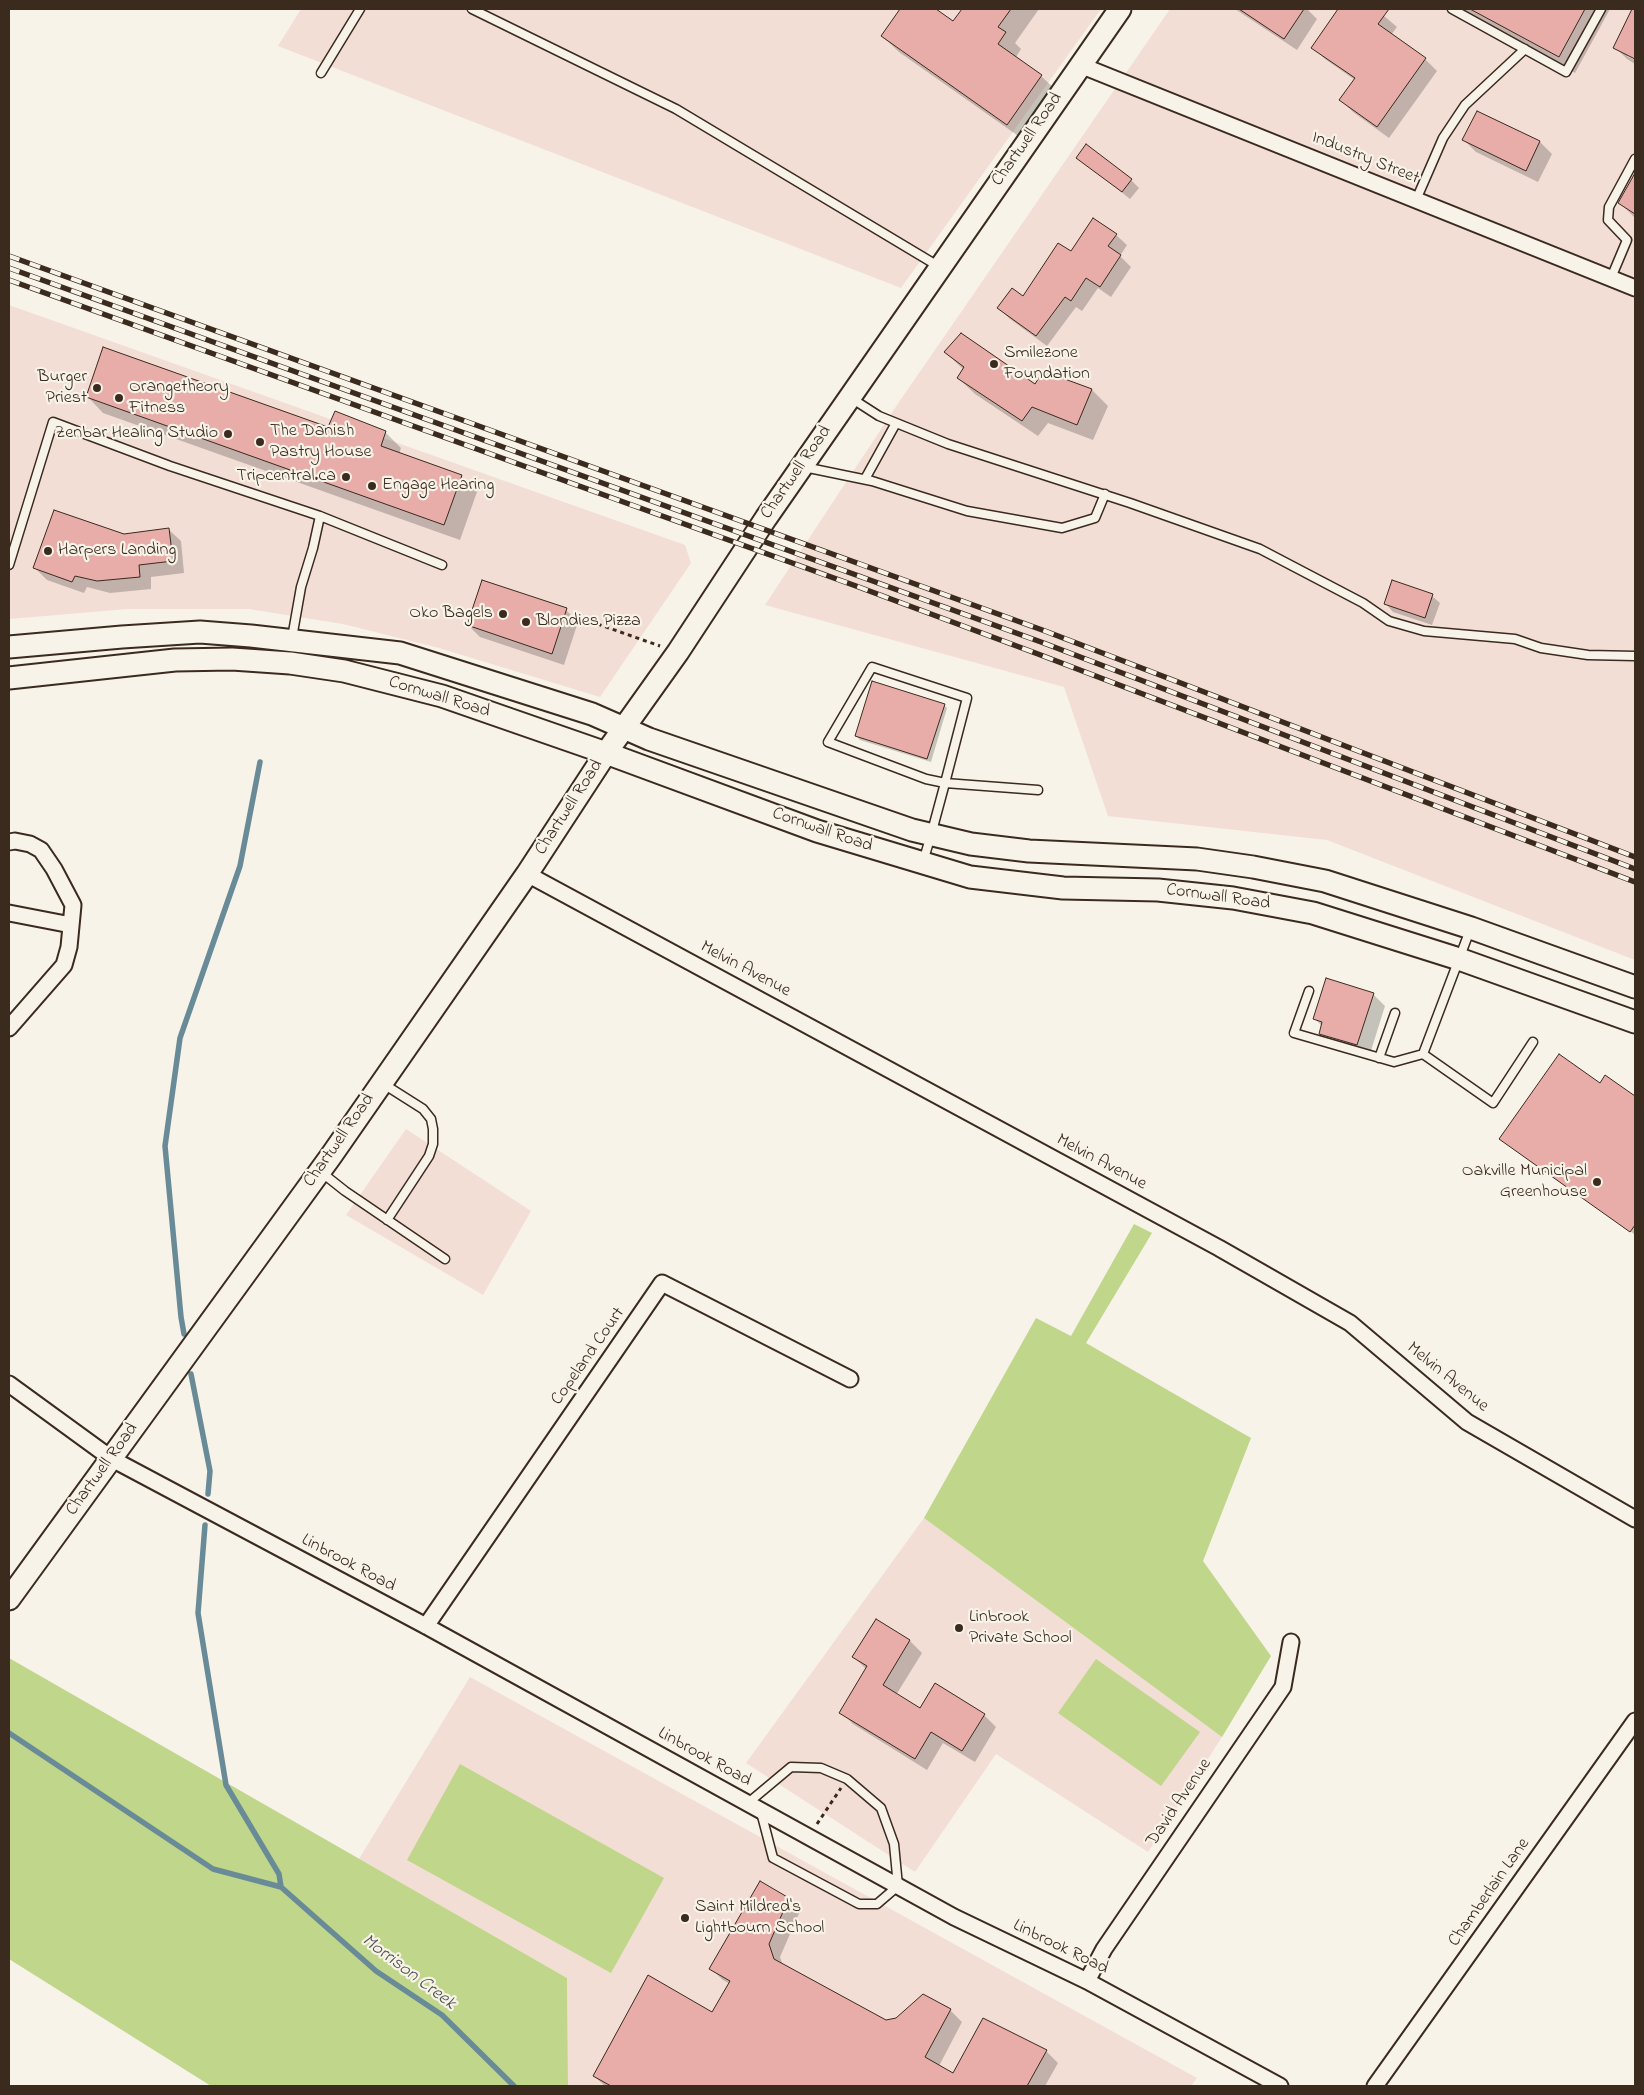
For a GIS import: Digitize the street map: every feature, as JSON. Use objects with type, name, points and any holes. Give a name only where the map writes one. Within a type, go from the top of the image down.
[{"type":"main road","name":"Chartwell Road","points":[[9,1599],[382,1083],[527,874],[606,753],[678,652],[802,466],[1120,9]]},
{"type":"main road","name":"Cornwall Road","points":[[9,647],[200,632],[292,640],[400,653],[592,714],[649,739],[912,830],[971,844],[1029,851],[1197,859],[1253,867],[1325,882],[1471,928],[1635,988]]},
{"type":"main road","name":"Cornwall Road","points":[[9,678],[175,660],[232,659],[344,671],[442,696],[606,753],[817,831],[970,877],[1063,888],[1158,890],[1233,898],[1313,913],[1459,959],[1635,1022]]},
{"type":"street","name":"Industry Street","points":[[1080,65],[1635,288]]},
{"type":"street","points":[[9,842],[15,841],[30,844],[42,850],[73,905],[64,966],[9,1028]]},
{"type":"street","name":"Melvin Avenue","points":[[527,874],[1219,1248],[1342,1318],[1387,1353],[1467,1422],[1635,1519]]},
{"type":"street","points":[[9,913],[71,925]]},
{"type":"street","name":"Copeland Court","points":[[426,1626],[662,1283],[850,1380]]},
{"type":"street","name":"Linbrook Road","points":[[9,1384],[112,1459],[426,1626],[954,1917],[1087,1981],[1280,2086]]},
{"type":"street","name":"David Avenue","points":[[1087,1981],[1104,1949],[1283,1687],[1291,1642]]},
{"type":"street","name":"Chamberlain Lane","points":[[1375,2086],[1635,1721]]},
{"type":"lane","points":[[321,73],[360,9]]},
{"type":"lane","points":[[472,9],[676,109],[940,267]]},
{"type":"lane","points":[[1452,9],[1566,72],[1601,9]]},
{"type":"lane","points":[[1416,200],[1443,138],[1465,105],[1525,49]]},
{"type":"lane","points":[[1611,278],[1627,240],[1608,220],[1609,208],[1635,159]]},
{"type":"lane","points":[[850,397],[879,416],[948,444],[1105,494],[1260,549],[1363,603],[1388,621],[1424,630],[1515,639],[1542,648],[1588,655],[1635,656]]},
{"type":"lane","points":[[9,565],[53,422],[170,466],[320,516],[442,565]]},
{"type":"lane","points":[[865,480],[896,423]]},
{"type":"lane","points":[[802,466],[865,480],[967,511],[1062,528],[1095,518],[1105,494]]},
{"type":"lane","points":[[292,640],[301,587],[313,548],[320,516]]},
{"type":"lane","points":[[923,864],[945,783],[967,698],[872,667],[828,742],[926,779],[945,783],[1038,790]]},
{"type":"lane","points":[[1423,1054],[1471,928]]},
{"type":"lane","points":[[1309,992],[1294,1033],[1394,1062],[1423,1054]]},
{"type":"lane","points":[[1380,1058],[1395,1014]]},
{"type":"lane","points":[[1423,1054],[1493,1103],[1533,1042]]},
{"type":"lane","points":[[382,1083],[423,1109],[431,1119],[433,1129],[433,1144],[429,1156],[387,1220]]},
{"type":"lane","points":[[320,1171],[345,1191],[445,1259]]},
{"type":"lane","points":[[791,1767],[821,1768],[847,1779],[881,1808],[894,1844],[898,1886],[877,1904],[859,1904],[773,1858],[754,1807],[791,1767]]},
{"type":"path","points":[[575,616],[678,652]]},
{"type":"path","points":[[808,1836],[847,1779]]},
{"type":"shaded area","points":[[301,9],[1101,9],[901,288],[278,46]]},
{"type":"shaded area","points":[[1170,9],[1635,9],[1635,960],[1327,840],[1108,816],[1064,687],[765,605],[897,405]]},
{"type":"shaded area","points":[[9,305],[685,545],[691,563],[600,697],[439,648],[343,624],[249,609],[128,609],[9,619]]},
{"type":"shaded area","points":[[406,1129],[531,1211],[483,1295],[346,1215]]},
{"type":"shaded area","name":"Linbrook Private School","points":[[924,1518],[1222,1737],[1148,1852],[996,1754],[915,1872],[746,1763]]},
{"type":"shaded area","name":"Saint Mildred's Lightbourn School","points":[[470,1677],[1197,2078],[1191,2086],[568,2086],[567,1978],[359,1859]]},
{"type":"green space","points":[[1134,1224],[1152,1233],[1086,1343],[1251,1438],[1203,1561],[1271,1656],[1222,1737],[924,1518],[1036,1318],[1071,1336]]},
{"type":"green space","points":[[9,1658],[567,1978],[568,2086],[211,2086],[9,1959]]},
{"type":"green space","points":[[1096,1659],[1200,1732],[1161,1786],[1058,1713]]},
{"type":"green space","points":[[460,1764],[664,1878],[611,1973],[407,1860]]},
{"type":"building","points":[[900,9],[936,9],[953,21],[962,9],[1011,9],[998,27],[1006,32],[998,44],[1042,75],[1007,125],[881,36]]},
{"type":"building","points":[[1239,9],[1304,9],[1284,39]]},
{"type":"building","points":[[1338,9],[1389,9],[1378,24],[1426,58],[1377,127],[1339,100],[1355,78],[1311,48]]},
{"type":"building","points":[[1470,9],[1585,9],[1559,57]]},
{"type":"building","points":[[1632,9],[1635,9],[1635,59],[1613,48]]},
{"type":"building","points":[[1477,111],[1540,141],[1526,171],[1462,140]]},
{"type":"building","points":[[1086,144],[1132,179],[1122,192],[1076,158]]},
{"type":"building","points":[[1635,173],[1635,214],[1618,203]]},
{"type":"building","points":[[1093,218],[1117,234],[1108,246],[1121,255],[1100,287],[1086,278],[1071,301],[1065,297],[1036,336],[997,308],[1012,288],[1023,296],[1058,243],[1071,251]]},
{"type":"building","points":[[961,333],[1035,384],[1043,371],[1092,389],[1077,425],[1032,407],[1022,421],[957,378],[964,367],[944,352]]},
{"type":"building","points":[[103,347],[328,427],[335,411],[386,431],[381,446],[462,475],[444,525],[86,397]]},
{"type":"building","points":[[54,510],[124,534],[169,528],[173,561],[139,565],[140,577],[97,581],[75,576],[72,582],[33,568]]},
{"type":"building","points":[[482,580],[567,608],[552,654],[467,625]]},
{"type":"building","points":[[1392,580],[1433,594],[1425,618],[1384,604]]},
{"type":"building","points":[[872,681],[945,704],[927,759],[855,736]]},
{"type":"building","points":[[1326,978],[1374,993],[1357,1045],[1319,1034],[1322,1022],[1313,1019]]},
{"type":"building","name":"Oakville Municipal Greenhouse","points":[[1559,1054],[1600,1083],[1605,1075],[1635,1096],[1635,1225],[1630,1232],[1499,1139]]},
{"type":"building","points":[[876,1619],[910,1640],[883,1685],[920,1708],[935,1683],[985,1714],[962,1751],[931,1732],[915,1759],[839,1713],[867,1666],[852,1657]]},
{"type":"building","points":[[760,1881],[789,1898],[769,1944],[774,1959],[886,2020],[896,2018],[923,1994],[951,2009],[925,2057],[953,2073],[983,2018],[1047,2050],[1027,2086],[611,2086],[593,2076],[648,1975],[712,2012],[730,1981],[709,1969]]},
{"type":"waterway","points":[[184,1334],[165,1146],[180,1038],[240,866],[260,762]]},
{"type":"waterway","points":[[191,1374],[210,1471],[208,1494]]},
{"type":"waterway","points":[[205,1525],[198,1613],[226,1785],[279,1874],[281,1887]]},
{"type":"waterway","name":"Morrison Creek","points":[[9,1733],[213,1869],[281,1887],[376,1971],[442,2015],[514,2086]]},
{"type":"railway","points":[[9,256],[1045,631],[1635,857]]},
{"type":"railway","points":[[9,268],[1041,642],[1635,869]]},
{"type":"railway","points":[[9,280],[856,586],[1635,882]]},
{"type":"place","name":"Smilezone Foundation","points":[[994,364]]},
{"type":"place","name":"Burger Priest","points":[[97,388]]},
{"type":"place","name":"Orangetheory Fitness","points":[[119,398]]},
{"type":"place","name":"Zenbar Healing Studio","points":[[228,434]]},
{"type":"place","name":"The Danish Pastry House","points":[[260,442]]},
{"type":"place","name":"Tripcentral.ca","points":[[346,477]]},
{"type":"place","name":"Engage Hearing","points":[[372,486]]},
{"type":"place","name":"Harpers Landing","points":[[48,551]]},
{"type":"place","name":"Oko Bagels","points":[[503,614]]},
{"type":"place","name":"Blondies Pizza","points":[[526,622]]},
{"type":"place","name":"Oakville Municipal Greenhouse","points":[[1597,1182]]},
{"type":"place","name":"Linbrook Private School","points":[[959,1628]]},
{"type":"place","name":"Saint Mildred's Lightbourn School","points":[[685,1918]]}]
